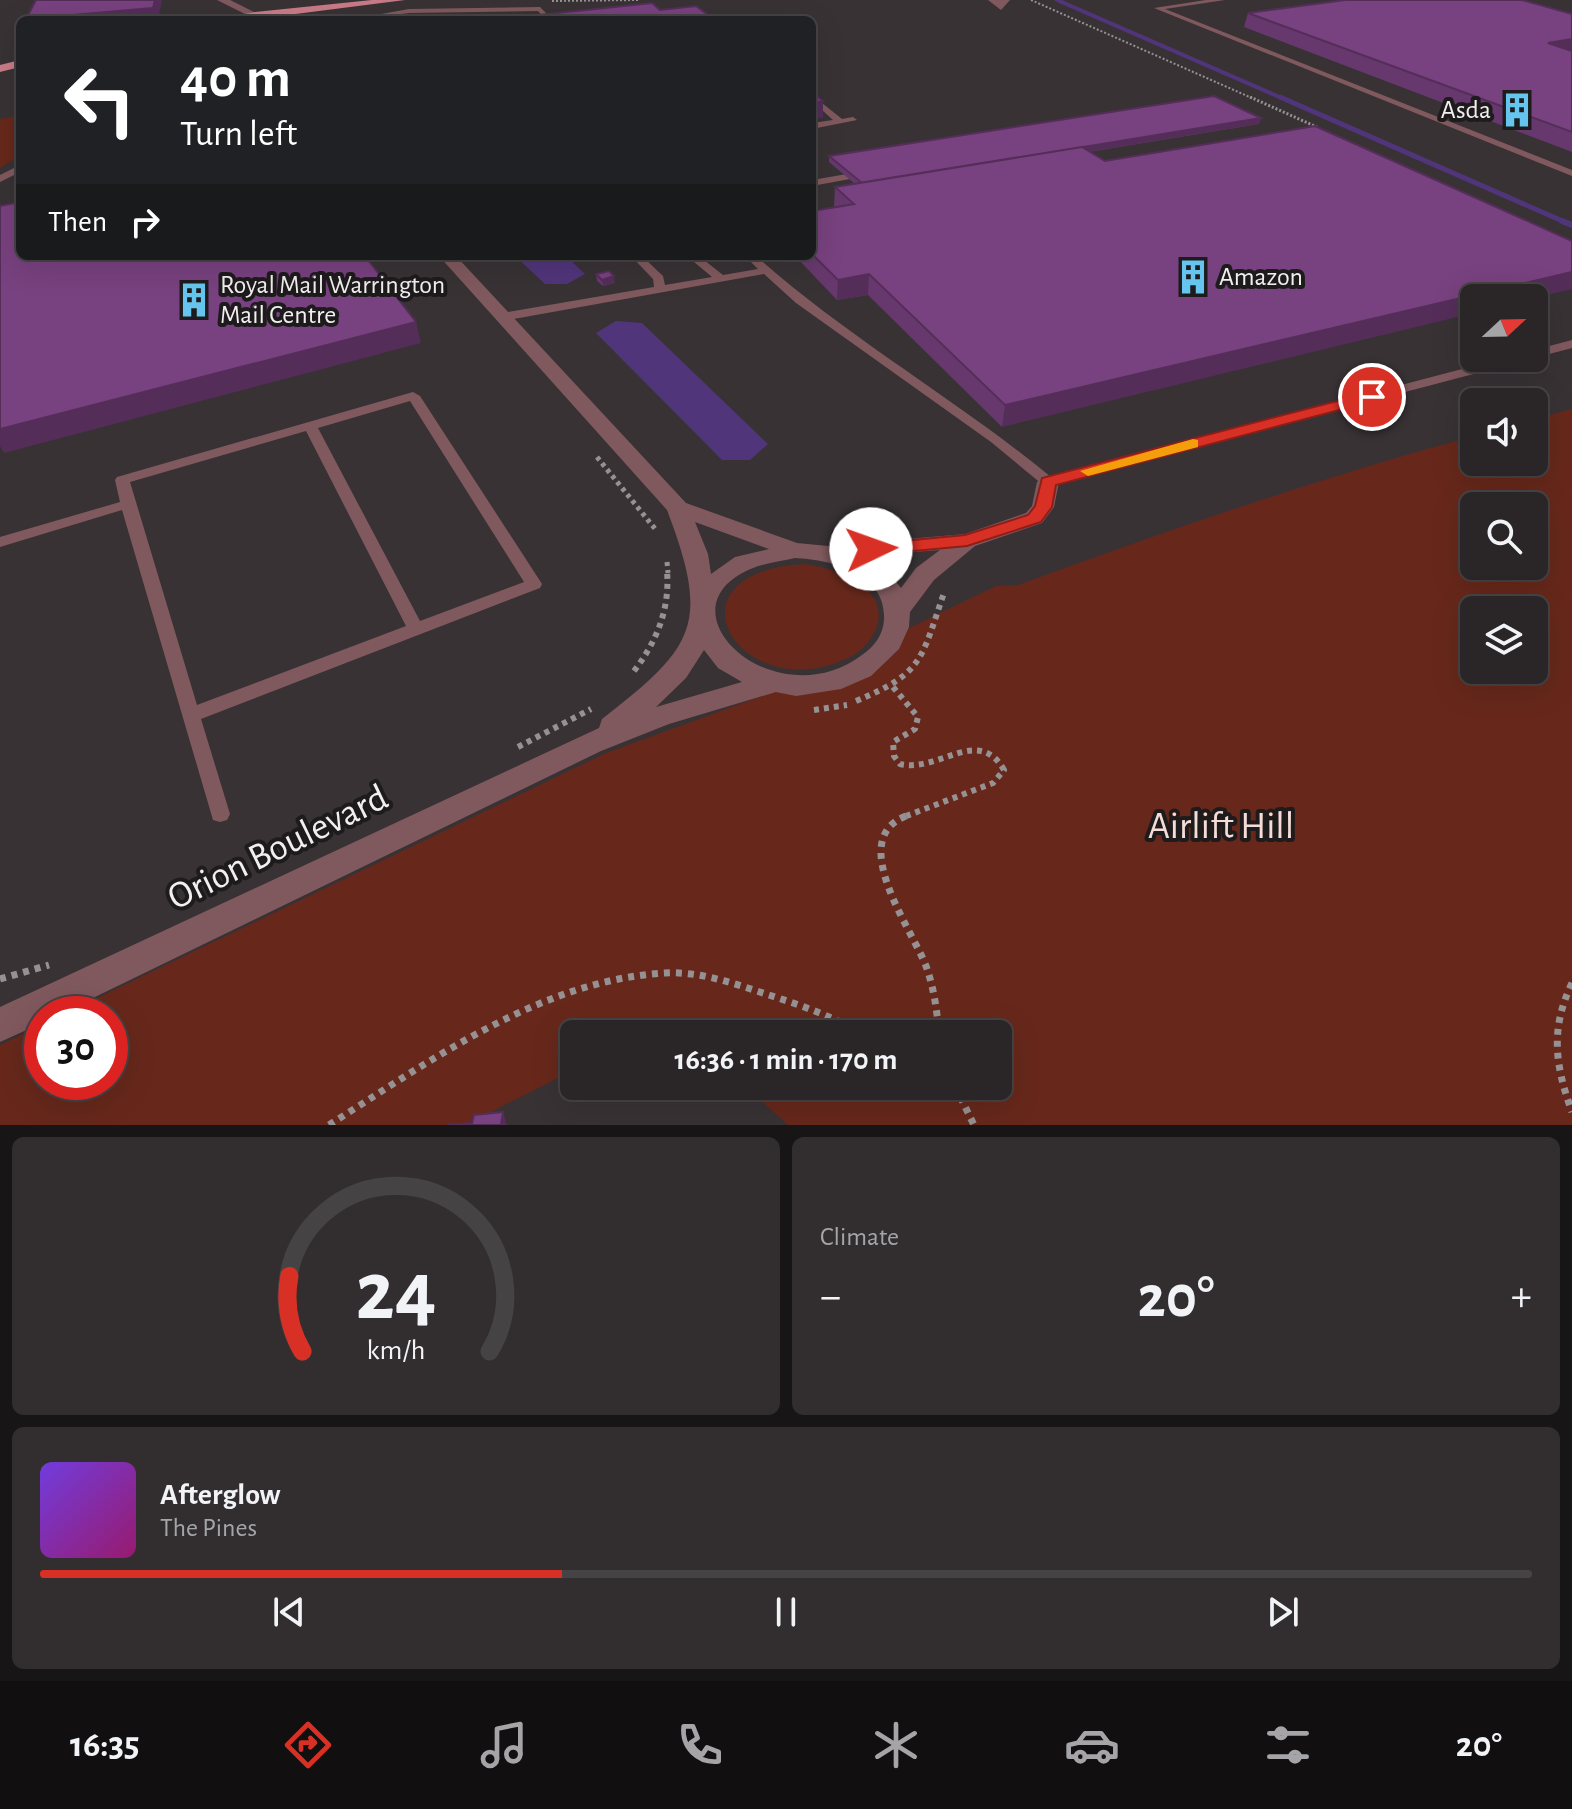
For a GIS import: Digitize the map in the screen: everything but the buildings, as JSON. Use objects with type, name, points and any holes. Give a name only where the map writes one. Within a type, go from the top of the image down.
[{"type":"main road","points":[[250,16],[400,0]]},
{"type":"main road","points":[[290,16],[310,11]]},
{"type":"street","points":[[993,0],[1001,7],[1005,0]]},
{"type":"street","points":[[225,3],[257,15]]},
{"type":"street","points":[[451,260],[678,508],[696,554],[707,641],[733,667],[775,682],[807,684],[839,679],[866,667],[886,650],[897,631],[898,610],[891,592],[878,577],[860,564],[805,550],[678,508]]},
{"type":"street","points":[[702,615],[711,587],[725,572],[745,561],[805,550],[899,549],[967,541],[1034,518],[1043,507],[1048,482]]},
{"type":"street","points":[[898,610],[925,574],[967,541]]},
{"type":"street","name":"Orion Boulevard","points":[[591,743],[675,676],[692,653],[702,615]]},
{"type":"street","name":"Orion Boulevard","points":[[0,1025],[591,743],[660,716],[775,682]]},
{"type":"lane","points":[[460,10],[467,0]]},
{"type":"lane","points":[[1222,0],[1157,8],[1572,173]]},
{"type":"lane","points":[[373,16],[540,9],[546,16]]},
{"type":"lane","points":[[816,101],[840,122]]},
{"type":"lane","points":[[816,125],[853,120]]},
{"type":"lane","points":[[816,179],[845,175]]},
{"type":"lane","points":[[640,260],[659,278],[660,289]]},
{"type":"lane","points":[[697,260],[720,278]]},
{"type":"lane","points":[[754,260],[800,301],[996,439],[1048,482],[1466,372]]},
{"type":"lane","points":[[502,317],[764,271]]},
{"type":"lane","points":[[1548,350],[1572,344]]},
{"type":"lane","points":[[191,715],[534,584],[413,396],[122,480],[220,814]]},
{"type":"lane","points":[[310,426],[416,629]]},
{"type":"lane","points":[[0,542],[128,504]]},
{"type":"path","points":[[1031,0],[1327,132]]},
{"type":"path","points":[[590,449],[652,522],[661,541]]},
{"type":"path","points":[[631,675],[654,643],[665,616],[669,583],[664,550]]},
{"type":"path","points":[[893,687],[918,717],[915,729],[893,742],[894,755],[900,762],[917,767],[980,749],[996,756],[1004,770],[993,783],[898,819],[890,826],[880,849],[887,883],[925,964],[936,1020]]},
{"type":"path","points":[[512,750],[582,716],[603,701]]},
{"type":"path","points":[[0,979],[57,962]]},
{"type":"path","points":[[329,1125],[504,1023],[561,998],[637,977],[667,973],[736,984],[804,1006],[833,1020]]},
{"type":"path","points":[[1572,983],[1554,1026],[1553,1051],[1572,1112]]},
{"type":"path","points":[[962,1100],[974,1125]]},
{"type":"green space","points":[[16,116],[16,158],[0,168],[0,119]]},
{"type":"green space","name":"Airlift Hill","points":[[1572,409],[1572,1125],[788,1125],[760,1100],[1012,1100],[1012,1020],[560,1020],[560,1077],[465,1125],[0,1125],[0,1045],[24,1034],[24,1100],[128,1100],[128,996],[101,996],[606,753],[778,690],[844,678],[907,629],[996,586],[1018,585],[1187,525],[1460,440],[1460,476],[1548,476],[1548,415]]},
{"type":"green space","points":[[806,564],[846,576],[869,591],[879,614],[876,629],[860,651],[852,656],[812,669],[777,667],[749,654],[731,634],[725,611],[734,589],[760,572]]},
{"type":"shaded area","points":[[519,260],[570,260],[585,274],[567,284],[545,284]]},
{"type":"shaded area","points":[[616,321],[642,323],[768,444],[750,460],[722,460],[596,333]]},
{"type":"waterway","points":[[1057,0],[1284,99]]},
{"type":"waterway","points":[[1280,97],[1567,223]]},
{"type":"waterway","points":[[1562,221],[1567,223]]},
{"type":"waterway","points":[[1567,223],[1572,225]]},
{"type":"slow traffic","points":[[1088,471],[1193,444]]},
{"type":"place","name":"Asda","points":[[1517,110]]},
{"type":"place","name":"Amazon","points":[[1193,277]]},
{"type":"place","name":"Royal Mail Warrington Mail Centre","points":[[194,300]]},
{"type":"route","points":[[871,549],[967,541],[1034,518],[1043,507],[1048,482],[1372,397]]}]
